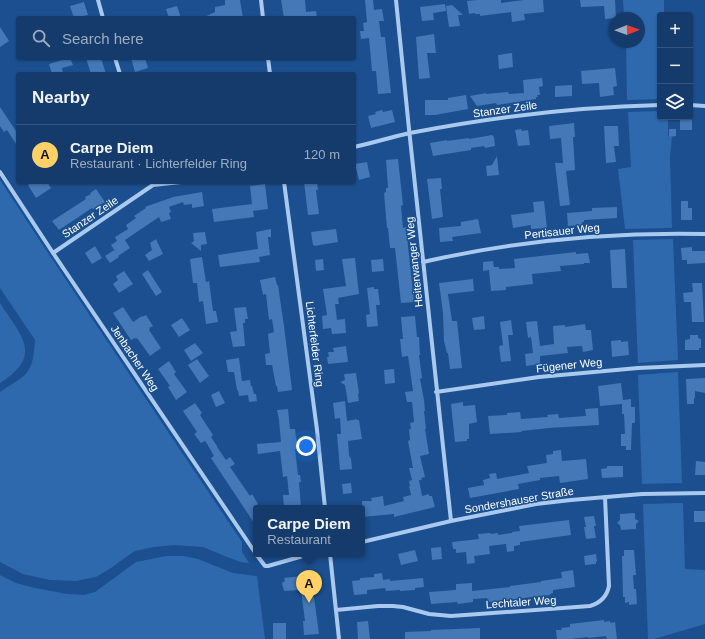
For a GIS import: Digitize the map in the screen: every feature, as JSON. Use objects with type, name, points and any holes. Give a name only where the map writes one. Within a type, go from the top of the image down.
[{"type":"street","points":[[98,0],[102,16]]},
{"type":"street","points":[[261,0],[263,16]]},
{"type":"street","name":"Heiterwanger Weg","points":[[396,0],[436,392],[451,522]]},
{"type":"street","points":[[116,60],[119,72]]},
{"type":"street","points":[[268,60],[270,72]]},
{"type":"street","name":"Stanzer Zeile","points":[[356,146],[409,133],[474,122],[580,109],[657,105]]},
{"type":"street","points":[[693,106],[705,106]]},
{"type":"street","name":"Jenbacher Weg","points":[[0,172],[253,550]]},
{"type":"street","name":"Stanzer Zeile","points":[[53,253],[153,184]]},
{"type":"street","name":"Lichterfelder Ring","points":[[284,184],[317,430],[325,505]]},
{"type":"street","name":"Pertisauer Weg","points":[[423,262],[513,245],[624,235],[705,234]]},
{"type":"street","name":"Fügener Weg","points":[[436,392],[539,377],[638,368],[705,365]]},
{"type":"street","name":"Sondershauser Straße","points":[[365,541],[536,504],[647,494],[705,494]]},
{"type":"street","name":"Lechtaler Weg","points":[[336,610],[393,606],[429,614],[451,616],[594,605],[605,597],[609,586],[606,497]]},
{"type":"street","name":"Jenbacher Weg","points":[[258,557],[265,566],[268,566],[300,557]]},
{"type":"street","points":[[330,557],[339,639]]},
{"type":"shaded area","points":[[623,0],[664,0],[664,12],[657,12],[657,99],[627,100],[626,48],[645,48],[645,12],[624,12]]},
{"type":"shaded area","points":[[657,111],[657,120],[668,120],[668,136],[672,137],[670,157],[672,228],[625,229],[618,169],[631,167],[628,112]]},
{"type":"shaded area","points":[[0,180],[242,542],[242,552],[249,563],[241,562],[203,547],[174,545],[154,547],[135,551],[96,577],[76,581],[50,580],[23,574],[0,562],[0,392],[26,374],[33,360],[35,340],[0,288]]},
{"type":"shaded area","points":[[673,239],[678,360],[638,363],[633,240]]},
{"type":"shaded area","points":[[0,303],[21,335],[25,354],[22,363],[13,373],[0,383]]},
{"type":"shaded area","points":[[678,372],[682,483],[642,484],[638,375]]},
{"type":"shaded area","points":[[683,503],[685,569],[705,570],[705,624],[654,639],[648,639],[643,504]]},
{"type":"shaded area","points":[[166,556],[184,556],[198,559],[233,573],[257,576],[265,639],[0,639],[0,575],[16,583],[35,588],[67,594],[84,595],[95,592],[136,562]]},
{"type":"building","points":[[225,0],[240,0],[243,16],[206,16],[215,12],[215,7],[225,5]]},
{"type":"building","points":[[281,0],[305,0],[306,12],[316,11],[317,16],[284,16]]},
{"type":"building","points":[[365,0],[373,0],[374,10],[382,9],[384,21],[379,21],[381,37],[385,37],[391,93],[378,94],[376,71],[372,71],[369,38],[361,39],[360,31],[364,31],[363,23],[367,22]]},
{"type":"building","points":[[501,0],[501,3],[524,0],[543,0],[544,12],[524,14],[525,20],[512,22],[511,12],[480,16],[480,14],[475,13],[469,14],[467,1]]},
{"type":"building","points":[[580,0],[615,0],[616,12],[609,12],[609,19],[605,19],[604,6],[581,7]]},
{"type":"building","points":[[84,2],[88,15],[73,16],[70,6]]},
{"type":"building","points":[[445,4],[446,11],[433,13],[434,20],[422,21],[420,7]]},
{"type":"building","points":[[452,5],[463,15],[458,15],[460,26],[449,27],[446,6]]},
{"type":"building","points":[[177,6],[180,16],[168,16],[166,9]]},
{"type":"building","points":[[0,27],[9,41],[0,47]]},
{"type":"building","points":[[434,34],[436,53],[427,53],[430,78],[419,79],[416,37]]},
{"type":"building","points":[[512,53],[513,67],[499,69],[498,55]]},
{"type":"building","points":[[63,60],[71,60],[73,65],[62,68],[63,72],[51,72],[49,64]]},
{"type":"building","points":[[87,60],[102,60],[105,72],[90,72]]},
{"type":"building","points":[[132,60],[146,60],[148,68],[135,72]]},
{"type":"building","points":[[615,68],[617,86],[613,87],[614,95],[600,97],[599,83],[582,84],[581,71]]},
{"type":"building","points":[[542,78],[543,86],[539,87],[540,95],[537,95],[538,97],[536,97],[536,99],[497,105],[496,103],[477,106],[470,96],[486,93],[524,93],[523,80]]},
{"type":"building","points":[[572,85],[572,96],[555,97],[555,86]]},
{"type":"building","points":[[466,95],[468,109],[435,115],[425,115],[425,100],[448,100],[448,98]]},
{"type":"building","points":[[0,107],[16,131],[16,144],[7,130],[4,132],[0,126]]},
{"type":"building","points":[[382,110],[383,112],[392,110],[395,122],[371,128],[368,116],[376,114],[375,112]]},
{"type":"building","points":[[680,120],[692,120],[692,130],[680,130]]},
{"type":"building","points":[[574,123],[575,137],[573,137],[575,170],[566,171],[570,205],[560,206],[555,163],[563,163],[561,138],[550,139],[549,126]]},
{"type":"building","points":[[604,126],[618,126],[619,146],[614,146],[616,162],[606,163]]},
{"type":"building","points":[[521,129],[522,131],[528,130],[530,145],[518,146],[515,130]]},
{"type":"building","points":[[669,129],[676,129],[676,136],[669,137]]},
{"type":"building","points":[[492,135],[494,137],[495,146],[471,148],[471,150],[433,156],[430,143]]},
{"type":"building","points":[[497,156],[499,175],[487,176],[486,166],[492,165]]},
{"type":"building","points":[[398,159],[403,205],[401,206],[403,228],[406,227],[414,302],[401,303],[395,248],[390,248],[384,193],[386,192],[386,188],[388,188],[386,160]]},
{"type":"building","points":[[367,162],[370,177],[359,180],[356,164]]},
{"type":"building","points":[[441,178],[442,189],[440,189],[443,217],[432,219],[427,179]]},
{"type":"building","points":[[48,184],[51,188],[36,198],[28,185]]},
{"type":"building","points":[[265,184],[268,209],[253,211],[254,217],[214,222],[212,209],[252,204],[250,186]]},
{"type":"building","points":[[304,184],[317,184],[318,190],[316,190],[319,214],[308,215]]},
{"type":"building","points":[[96,189],[105,202],[93,209],[92,208],[59,230],[52,221],[86,199],[85,197]]},
{"type":"building","points":[[202,192],[204,206],[192,208],[192,204],[184,205],[183,202],[169,207],[171,219],[161,222],[159,217],[125,240],[130,248],[110,263],[105,256],[114,250],[117,254],[111,245],[117,241],[115,237],[128,229],[126,225],[136,218],[134,216],[146,208],[145,207],[173,197]]},
{"type":"building","points":[[544,201],[547,228],[531,229],[531,225],[513,228],[511,215],[534,212],[533,202]]},
{"type":"building","points":[[681,201],[688,201],[688,208],[692,208],[692,220],[681,220]]},
{"type":"building","points":[[617,207],[617,218],[584,220],[582,225],[568,226],[567,213],[592,211],[592,208]]},
{"type":"building","points":[[478,219],[481,233],[452,237],[453,241],[440,242],[439,228],[461,226],[461,222]]},
{"type":"building","points":[[271,229],[271,237],[268,237],[270,255],[259,257],[260,262],[220,267],[218,255],[258,249],[256,232]]},
{"type":"building","points":[[336,229],[338,242],[313,245],[311,232]]},
{"type":"building","points":[[205,232],[207,244],[201,245],[201,251],[191,243],[194,241],[193,233]]},
{"type":"building","points":[[156,239],[163,254],[149,261],[145,255],[152,250],[150,243]]},
{"type":"building","points":[[95,246],[102,258],[92,264],[85,253]]},
{"type":"building","points":[[692,247],[692,251],[705,251],[705,263],[687,264],[687,260],[682,260],[681,248]]},
{"type":"building","points":[[625,249],[627,288],[612,288],[610,250]]},
{"type":"building","points":[[576,252],[576,254],[588,253],[590,263],[560,266],[561,271],[532,274],[533,284],[506,287],[506,290],[491,291],[489,270],[483,271],[483,262],[493,261],[494,267],[499,267],[499,269],[515,268],[514,259]]},
{"type":"building","points":[[202,257],[206,282],[209,281],[213,311],[216,311],[218,322],[206,324],[203,301],[199,302],[197,283],[193,283],[190,259]]},
{"type":"building","points":[[355,258],[359,294],[338,298],[339,304],[335,304],[337,320],[345,319],[346,333],[332,334],[331,328],[323,329],[322,316],[327,315],[323,289],[346,286],[342,259]]},
{"type":"building","points":[[323,259],[324,270],[316,271],[315,260]]},
{"type":"building","points":[[383,259],[384,271],[372,272],[371,260]]},
{"type":"building","points":[[148,270],[162,292],[156,296],[142,274]]},
{"type":"building","points":[[124,271],[133,284],[119,293],[113,284],[118,280],[116,276]]},
{"type":"building","points":[[275,277],[278,285],[292,390],[278,392],[272,365],[266,365],[265,354],[270,353],[268,334],[274,332],[272,319],[269,320],[266,294],[263,295],[260,280]]},
{"type":"building","points":[[473,279],[474,291],[448,294],[452,321],[457,321],[462,368],[450,369],[448,353],[444,341],[443,313],[439,283]]},
{"type":"building","points":[[692,283],[702,283],[704,322],[692,322],[691,302],[684,302],[683,293],[693,292]]},
{"type":"building","points":[[374,287],[374,289],[378,289],[380,305],[376,305],[378,326],[367,327],[366,315],[370,314],[367,288]]},
{"type":"building","points":[[123,307],[133,322],[146,315],[153,326],[149,328],[149,330],[161,348],[150,356],[137,338],[131,340],[113,313]]},
{"type":"building","points":[[246,307],[248,319],[245,319],[245,323],[243,323],[245,346],[233,347],[230,332],[237,331],[234,308]]},
{"type":"building","points":[[415,316],[417,337],[419,337],[419,355],[422,378],[420,379],[424,400],[425,429],[429,454],[420,456],[425,477],[421,478],[422,480],[419,480],[422,496],[429,494],[429,496],[432,496],[435,507],[394,517],[394,514],[365,517],[365,505],[362,505],[362,501],[372,501],[371,498],[383,496],[384,506],[404,501],[403,497],[411,495],[409,481],[412,480],[409,468],[413,468],[408,441],[410,440],[410,423],[414,422],[412,402],[407,402],[405,392],[413,391],[408,356],[402,357],[400,339],[403,339],[401,317]]},
{"type":"building","points":[[484,316],[485,329],[474,330],[472,318]]},
{"type":"building","points":[[182,318],[190,330],[179,337],[171,325]]},
{"type":"building","points":[[511,320],[513,335],[508,335],[511,361],[501,362],[499,346],[503,345],[500,322]]},
{"type":"building","points":[[537,321],[540,346],[554,344],[553,326],[565,325],[565,327],[585,324],[586,330],[591,330],[593,350],[583,352],[582,346],[567,347],[568,353],[540,356],[540,364],[526,366],[525,354],[533,353],[531,337],[528,338],[526,322]]},
{"type":"building","points":[[690,335],[698,335],[698,338],[701,339],[701,348],[699,348],[699,350],[685,350],[685,340],[690,339]]},
{"type":"building","points":[[621,340],[621,342],[628,341],[629,355],[612,357],[611,341]]},
{"type":"building","points":[[195,343],[203,353],[191,361],[184,350]]},
{"type":"building","points":[[346,346],[348,362],[328,364],[328,352],[334,352],[333,348]]},
{"type":"building","points":[[239,358],[242,381],[250,380],[254,394],[256,394],[257,401],[249,402],[248,395],[239,396],[234,372],[228,372],[226,360]]},
{"type":"building","points":[[197,359],[209,376],[200,383],[188,365]]},
{"type":"building","points":[[169,361],[176,372],[174,374],[187,392],[176,400],[168,387],[170,386],[158,369]]},
{"type":"building","points":[[394,369],[395,383],[385,384],[384,370]]},
{"type":"building","points":[[356,373],[359,401],[348,403],[345,385],[340,382],[345,380],[344,374]]},
{"type":"building","points":[[705,378],[705,393],[695,391],[694,404],[687,404],[686,379]]},
{"type":"building","points":[[621,383],[623,400],[631,399],[631,407],[635,407],[635,423],[632,423],[631,450],[626,450],[626,446],[621,446],[621,434],[625,434],[622,404],[600,406],[598,386]]},
{"type":"building","points":[[219,391],[225,403],[216,407],[211,395]]},
{"type":"building","points":[[345,401],[347,421],[359,420],[362,439],[348,441],[352,469],[340,470],[337,434],[341,434],[340,418],[335,419],[333,403]]},
{"type":"building","points":[[463,402],[463,406],[475,405],[477,422],[469,424],[469,439],[467,439],[467,441],[455,442],[451,404]]},
{"type":"building","points":[[195,403],[202,413],[200,415],[213,435],[211,437],[217,447],[226,460],[230,457],[235,464],[230,467],[250,496],[252,494],[258,504],[253,505],[253,521],[211,458],[214,456],[206,442],[201,443],[194,434],[197,432],[183,411]]},
{"type":"building","points":[[598,408],[599,425],[490,434],[488,416],[507,415],[507,413],[520,412],[521,419],[548,417],[547,415],[558,414],[559,418],[586,416],[585,409]]},
{"type":"building","points":[[288,409],[290,429],[295,429],[298,448],[295,449],[298,475],[300,475],[301,482],[299,482],[301,505],[284,505],[283,495],[289,495],[287,476],[283,477],[280,451],[258,454],[257,444],[281,442],[277,410]]},
{"type":"building","points":[[561,450],[562,461],[586,459],[588,479],[560,483],[559,476],[540,478],[540,480],[518,484],[519,489],[470,498],[468,488],[484,485],[483,480],[490,478],[489,474],[496,473],[497,479],[529,473],[527,466],[547,463],[546,455],[553,454],[553,451]]},
{"type":"building","points":[[696,461],[705,462],[705,475],[695,475]]},
{"type":"building","points":[[607,466],[623,466],[623,477],[602,478],[601,469],[607,468]]},
{"type":"building","points":[[351,483],[352,493],[343,494],[342,484]]},
{"type":"building","points":[[694,511],[705,511],[705,522],[694,522]]},
{"type":"building","points":[[635,513],[635,519],[639,521],[636,524],[636,529],[621,530],[620,525],[617,523],[620,520],[620,514]]},
{"type":"building","points":[[594,516],[596,538],[586,539],[584,517]]},
{"type":"building","points":[[569,520],[571,535],[520,542],[520,545],[514,546],[514,551],[507,552],[506,544],[489,546],[490,554],[474,556],[475,563],[467,564],[466,552],[456,553],[456,549],[453,549],[452,542],[479,539],[478,534],[498,533],[498,535],[512,533],[520,531],[519,526]]},
{"type":"building","points":[[441,547],[442,559],[432,560],[431,548]]},
{"type":"building","points":[[415,550],[418,561],[401,565],[398,554]]},
{"type":"building","points":[[624,550],[634,550],[636,575],[633,575],[637,604],[629,605],[629,602],[625,603],[625,597],[623,597],[622,556],[624,556]]},
{"type":"building","points":[[596,554],[596,564],[585,565],[584,556]]},
{"type":"building","points":[[573,570],[575,587],[553,590],[553,593],[550,595],[488,602],[487,598],[473,599],[473,602],[458,604],[457,602],[431,604],[429,592],[456,590],[456,584],[472,583],[472,591],[510,587],[562,578],[561,572]]},
{"type":"building","points":[[382,573],[383,580],[390,579],[390,581],[423,578],[424,587],[415,588],[415,590],[400,591],[386,591],[385,588],[367,590],[367,594],[354,595],[352,581],[360,580],[360,578],[374,577],[374,574]]},
{"type":"building","points":[[311,575],[319,634],[304,635],[303,621],[305,621],[301,590],[284,591],[282,583],[285,581],[284,578]]},
{"type":"building","points":[[604,620],[604,622],[615,622],[617,639],[607,639],[606,636],[557,639],[556,630],[562,630],[561,628],[570,627],[570,624]]},
{"type":"building","points":[[368,621],[370,639],[358,639],[357,622]]},
{"type":"building","points":[[273,623],[286,623],[286,639],[273,639]]},
{"type":"building","points":[[480,628],[480,639],[405,639],[405,632]]},
{"type":"place","name":"Carpe Diem","points":[[309,603]]}]
